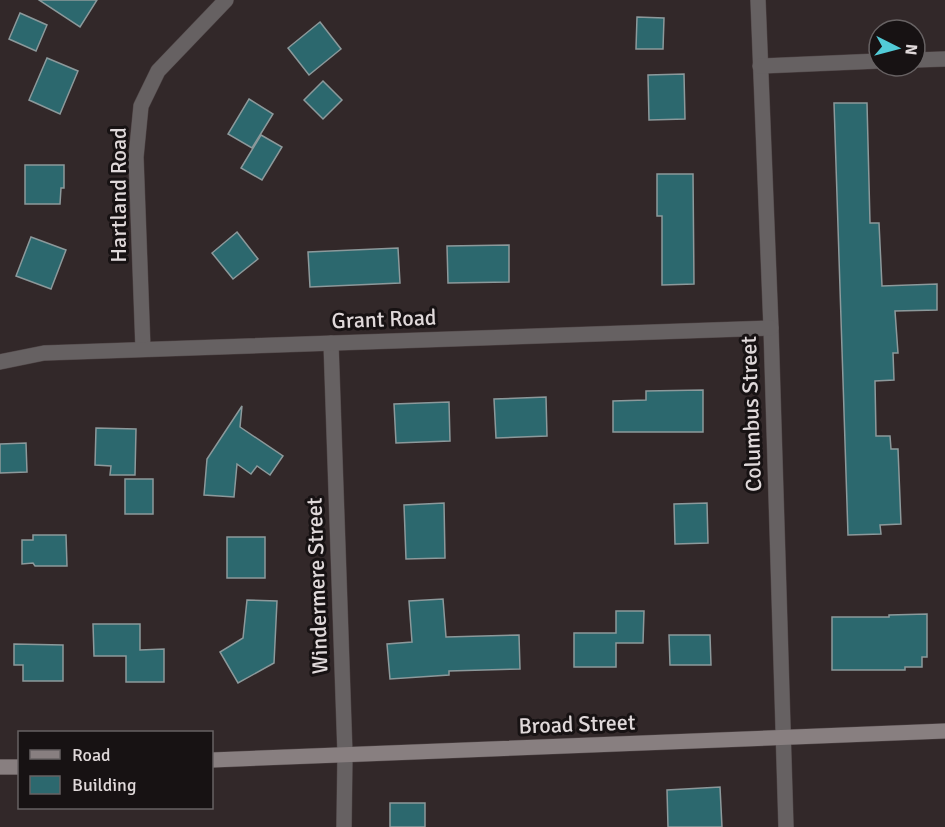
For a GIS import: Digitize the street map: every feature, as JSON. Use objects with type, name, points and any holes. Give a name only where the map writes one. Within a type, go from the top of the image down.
[{"type":"street","name":"Hartland Road","points":[[143,349],[136,157],[141,106],[158,71],[226,0]]},
{"type":"street","name":"Columbus Street","points":[[758,0],[771,328],[786,827]]},
{"type":"street","points":[[927,60],[945,59]]},
{"type":"street","points":[[760,66],[867,62]]},
{"type":"street","name":"Grant Road","points":[[0,362],[44,353],[771,328]]},
{"type":"street","name":"Windermere Street","points":[[331,343],[345,754],[344,827]]},
{"type":"street","name":"Broad Street","points":[[213,760],[945,731]]},
{"type":"street","points":[[0,767],[18,767]]},
{"type":"building","points":[[39,0],[97,0],[80,27]]},
{"type":"building","points":[[20,13],[47,25],[36,51],[9,39]]},
{"type":"building","points":[[637,17],[664,18],[663,49],[636,49]]},
{"type":"building","points":[[320,22],[341,49],[309,75],[288,48]]},
{"type":"building","points":[[47,58],[78,71],[60,114],[29,100]]},
{"type":"building","points":[[684,74],[685,119],[649,120],[648,75]]},
{"type":"building","points":[[323,81],[342,100],[323,119],[304,100]]},
{"type":"building","points":[[249,99],[273,114],[252,148],[228,134]]},
{"type":"building","points":[[834,103],[867,103],[870,223],[879,223],[882,286],[937,284],[937,310],[895,311],[898,353],[893,353],[894,380],[875,381],[876,436],[890,436],[891,449],[898,449],[901,524],[880,525],[881,534],[848,535]]},
{"type":"building","points":[[261,135],[282,147],[262,180],[241,168]]},
{"type":"building","points":[[25,165],[64,165],[64,188],[61,188],[60,204],[25,204]]},
{"type":"building","points":[[657,174],[693,174],[694,284],[662,285],[662,216],[657,216]]},
{"type":"building","points":[[237,232],[258,259],[233,279],[212,253]]},
{"type":"building","points":[[31,237],[66,250],[51,289],[16,276]]},
{"type":"building","points":[[509,245],[509,282],[448,283],[447,246]]},
{"type":"building","points":[[398,248],[400,283],[310,287],[308,252]]},
{"type":"building","points":[[703,390],[703,432],[613,432],[613,401],[646,400],[646,391]]},
{"type":"building","points":[[546,397],[547,436],[496,438],[494,399]]},
{"type":"building","points":[[449,402],[450,441],[396,443],[394,404]]},
{"type":"building","points":[[242,406],[240,427],[283,456],[270,475],[257,466],[251,474],[237,464],[234,497],[204,495],[207,459]]},
{"type":"building","points":[[96,428],[136,429],[135,475],[110,475],[111,466],[95,465]]},
{"type":"building","points":[[26,443],[27,472],[0,473],[0,444]]},
{"type":"building","points":[[125,479],[153,479],[153,514],[125,514]]},
{"type":"building","points":[[444,503],[445,558],[406,559],[404,505]]},
{"type":"building","points":[[707,503],[708,543],[675,544],[674,504]]},
{"type":"building","points":[[33,535],[66,535],[67,566],[22,564],[22,540],[33,540]]},
{"type":"building","points":[[227,537],[265,537],[265,578],[227,578]]},
{"type":"building","points":[[443,599],[446,637],[519,635],[520,669],[449,671],[449,675],[390,679],[387,644],[412,642],[409,601]]},
{"type":"building","points":[[247,600],[277,601],[274,663],[238,683],[220,652],[243,638]]},
{"type":"building","points":[[616,611],[644,611],[643,643],[616,643],[616,667],[574,667],[574,633],[616,633]]},
{"type":"building","points":[[927,614],[927,657],[922,657],[922,667],[905,667],[905,670],[832,670],[832,617]]},
{"type":"building","points":[[93,624],[140,624],[140,650],[164,649],[164,682],[126,682],[126,656],[94,656]]},
{"type":"building","points":[[669,635],[710,635],[711,665],[670,665]]},
{"type":"building","points":[[14,644],[63,645],[63,681],[23,681],[23,665],[14,665]]},
{"type":"building","points":[[720,787],[722,827],[668,827],[667,790]]},
{"type":"building","points":[[390,803],[425,803],[425,827],[390,827]]}]
